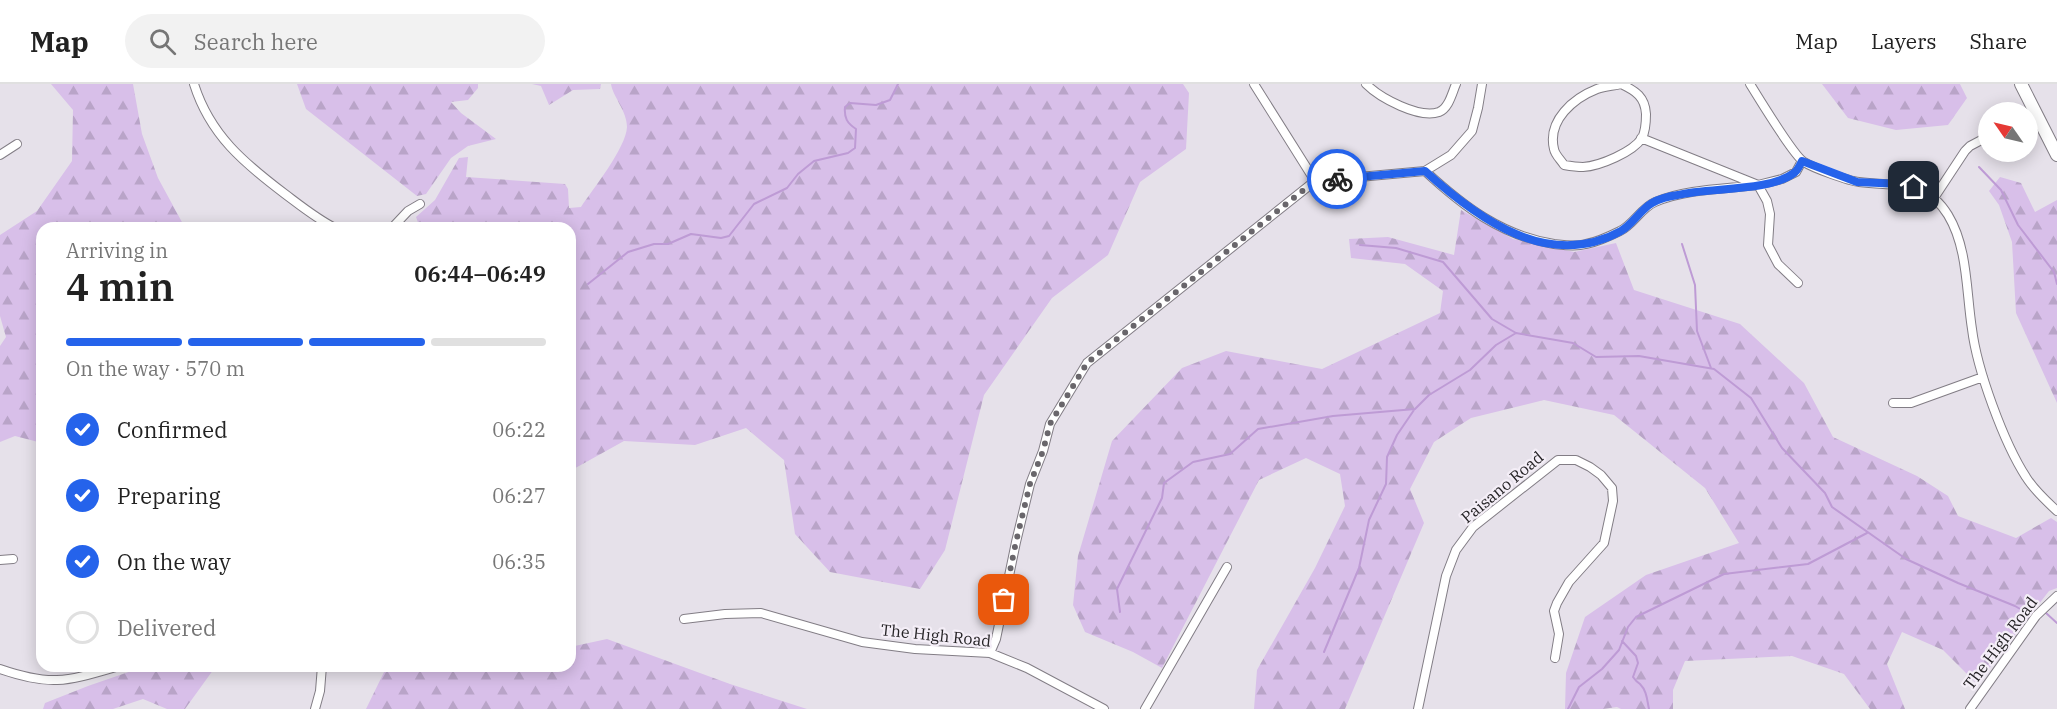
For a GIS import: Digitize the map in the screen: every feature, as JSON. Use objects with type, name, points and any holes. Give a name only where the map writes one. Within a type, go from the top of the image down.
[{"type":"street","points":[[194,84],[205,112],[224,141],[236,154],[323,222]]},
{"type":"street","points":[[1254,84],[1315,181]]},
{"type":"street","points":[[1366,84],[1398,105],[1417,112],[1440,112],[1447,106],[1456,84]]},
{"type":"street","points":[[990,653],[996,639],[1030,484],[1043,451],[1050,424],[1087,363],[1315,181],[1425,171],[1451,155],[1472,131],[1479,108],[1482,84]]},
{"type":"street","points":[[1621,84],[1640,94],[1645,105],[1646,121],[1641,138],[1626,151],[1605,163],[1582,167],[1564,165],[1554,151],[1553,139],[1557,123],[1567,107],[1582,96],[1600,88],[1621,84]]},
{"type":"street","points":[[1750,84],[1802,161],[1857,182],[1901,184],[1914,187],[1934,198],[1946,212],[1959,240],[1975,350],[2003,430],[2026,477],[2036,491],[2057,511]]},
{"type":"street","points":[[2021,84],[2027,102]]},
{"type":"street","points":[[2038,125],[2057,155]]},
{"type":"street","points":[[1641,138],[1758,185],[1767,201],[1770,214],[1768,245],[1778,264],[1798,283]]},
{"type":"street","points":[[1934,198],[1965,151],[1978,142]]},
{"type":"street","points":[[0,155],[17,144]]},
{"type":"street","points":[[1425,171],[1454,197],[1507,231],[1538,241],[1565,246],[1586,244],[1622,230],[1652,203],[1678,194],[1758,185],[1796,172],[1802,161]]},
{"type":"street","points":[[398,222],[408,211],[420,204]]},
{"type":"street","points":[[1893,403],[1911,403],[1983,376]]},
{"type":"street","name":"Paisano Road","points":[[1418,709],[1446,576],[1456,550],[1473,528],[1558,460],[1576,460],[1601,474],[1612,488],[1613,501],[1604,543],[1569,582],[1554,611],[1559,634],[1556,658]]},
{"type":"street","points":[[0,560],[13,559]]},
{"type":"street","points":[[1145,709],[1227,567]]},
{"type":"street","name":"The High Road","points":[[1970,709],[2030,623],[2057,596]]},
{"type":"street","name":"The High Road","points":[[684,619],[761,613],[862,642],[915,649],[990,653],[1027,668],[1104,709]]},
{"type":"street","points":[[0,669],[34,680],[50,681],[71,680],[98,672]]},
{"type":"street","points":[[315,709],[320,691],[322,672]]},
{"type":"green space","points":[[51,84],[133,84],[142,134],[158,178],[182,222],[36,222],[36,441],[15,436],[0,442],[0,346],[6,337],[0,316],[0,235],[37,211],[72,161],[73,110]]},
{"type":"green space","points":[[297,84],[478,84],[478,88],[468,100],[451,102],[461,113],[496,139],[468,146],[451,158],[426,194],[417,196],[306,109]]},
{"type":"green space","points":[[532,84],[601,84],[600,89],[573,90],[549,105],[541,86]]},
{"type":"green space","points":[[611,84],[1183,84],[1189,93],[1186,149],[1140,182],[1108,255],[1052,298],[984,395],[945,550],[920,589],[830,572],[795,534],[784,460],[746,428],[695,445],[624,441],[576,468],[576,222],[418,222],[416,217],[435,200],[459,158],[468,157],[466,177],[565,184],[568,189],[569,208],[581,207],[615,157],[625,136],[626,121]]},
{"type":"green space","points":[[1822,84],[1960,84],[1967,98],[1948,125],[1896,130],[1848,118]]},
{"type":"green space","points":[[2000,177],[2021,183],[2035,212],[2057,200],[2057,403],[2016,313],[2012,242],[1999,205],[1989,191]]},
{"type":"green space","points":[[1461,210],[1513,239],[1574,252],[1616,243],[1634,290],[1740,324],[1804,383],[1833,437],[1917,476],[1948,496],[1958,516],[2016,538],[2051,518],[2057,522],[2057,588],[2049,591],[1977,684],[1943,650],[1902,632],[1887,664],[1905,709],[1870,709],[1844,674],[1792,656],[1685,661],[1673,690],[1673,709],[1621,709],[1617,707],[1565,709],[1566,673],[1585,617],[1646,575],[1739,543],[1705,488],[1614,415],[1544,400],[1471,418],[1434,442],[1410,489],[1424,523],[1345,709],[1254,709],[1257,670],[1315,568],[1345,506],[1340,474],[1306,458],[1259,480],[1162,668],[1133,652],[1085,632],[1073,605],[1078,556],[1112,441],[1182,368],[1226,351],[1322,369],[1440,313],[1443,291],[1405,264],[1351,258],[1349,239],[1388,237],[1454,255]]},
{"type":"green space","points":[[607,639],[730,684],[807,709],[366,709],[384,672],[576,672],[576,646]]},
{"type":"green space","points":[[129,672],[212,672],[185,709],[167,709],[143,699],[113,709],[43,709],[45,703]]},
{"type":"waterway","points":[[588,284],[628,252],[654,244],[668,244],[691,234],[721,238],[729,236],[754,204],[787,188],[798,174],[814,161],[848,153],[855,148],[856,129],[847,120],[845,107],[850,103],[876,105],[890,100],[898,84]]},
{"type":"waterway","points":[[1979,167],[2001,190],[2018,225],[2054,272],[2057,284]]},
{"type":"waterway","points":[[1682,244],[1695,285],[1697,331],[1711,368]]},
{"type":"waterway","points":[[1360,245],[1396,248],[1443,262],[1492,319],[1516,333],[1573,343],[1596,357],[1639,356],[1714,369],[1751,398],[1782,448],[1825,493],[1832,507],[1906,559],[2027,613]]},
{"type":"waterway","points":[[1120,612],[1117,589],[1162,498],[1164,483],[1193,462],[1230,454],[1258,429],[1333,416],[1415,409],[1429,395],[1470,370],[1496,345],[1516,333]]},
{"type":"waterway","points":[[1324,652],[1359,568],[1369,520],[1386,484],[1387,457],[1397,435],[1414,410]]},
{"type":"waterway","points":[[1568,709],[1579,687],[1602,669],[1619,650],[1628,627],[1636,617],[1724,574],[1808,564],[1867,533]]},
{"type":"waterway","points":[[2046,613],[2057,623]]},
{"type":"waterway","points":[[1622,641],[1636,656],[1638,663],[1633,677],[1644,690],[1649,709]]},
{"type":"way so far","points":[[1004,600],[1030,484],[1043,451],[1050,424],[1087,363],[1315,181],[1337,179]]},
{"type":"route","points":[[1337,179],[1425,171],[1454,197],[1507,231],[1538,241],[1565,246],[1586,244],[1622,230],[1652,203],[1678,194],[1758,185],[1782,179],[1796,172],[1802,161],[1857,182],[1901,184],[1914,187]]}]
